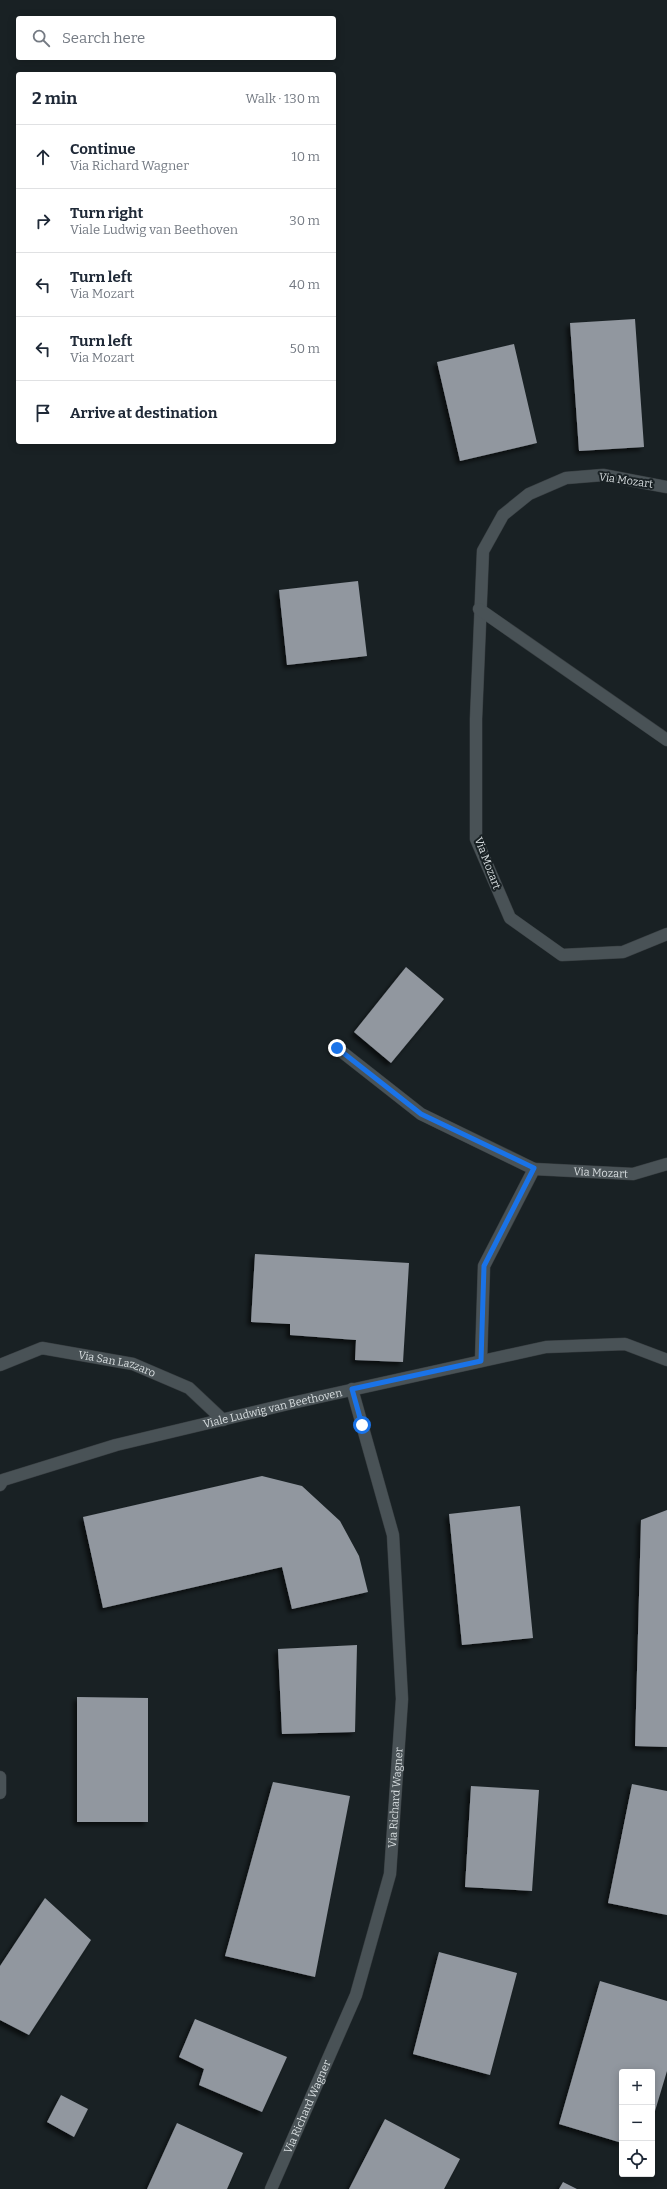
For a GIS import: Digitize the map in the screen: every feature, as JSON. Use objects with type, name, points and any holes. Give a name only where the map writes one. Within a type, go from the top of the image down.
[{"type":"street","name":"Via Mozart","points":[[667,487],[603,475],[566,478],[529,494],[503,515],[483,551],[479,609],[476,719],[476,839],[510,918],[562,955],[623,952],[667,934]]},
{"type":"street","points":[[479,609],[667,740]]},
{"type":"street","name":"Via Mozart","points":[[337,1048],[421,1114],[534,1168],[633,1174],[667,1164]]},
{"type":"street","points":[[481,1361],[484,1266],[534,1168]]},
{"type":"street","name":"Viale Ludwig van Beethoven","points":[[0,1485],[3,1480],[116,1445],[352,1389],[546,1346],[625,1344],[667,1360]]},
{"type":"street","name":"Via San Lazzaro","points":[[0,1365],[42,1348],[134,1364],[189,1388],[223,1420]]},
{"type":"street","name":"Via Richard Wagner","points":[[271,2189],[356,1995],[390,1874],[402,1698],[393,1535],[352,1389]]},
{"type":"street","points":[[0,1776],[0,1793]]},
{"type":"building","points":[[635,319],[644,447],[579,451],[570,323]]},
{"type":"building","points":[[514,344],[537,443],[460,461],[437,362]]},
{"type":"building","points":[[358,581],[367,656],[287,665],[279,590]]},
{"type":"building","points":[[406,967],[444,999],[391,1063],[354,1032]]},
{"type":"building","points":[[255,1254],[409,1263],[403,1362],[355,1360],[356,1340],[290,1335],[290,1324],[251,1322]]},
{"type":"building","points":[[262,1476],[302,1486],[340,1521],[359,1556],[368,1592],[292,1609],[282,1567],[103,1608],[83,1517]]},
{"type":"building","points":[[520,1506],[533,1638],[462,1645],[449,1514]]},
{"type":"building","points":[[667,1510],[667,1747],[635,1746],[641,1520]]},
{"type":"building","points":[[357,1645],[355,1732],[282,1734],[278,1649]]},
{"type":"building","points":[[77,1697],[148,1698],[148,1822],[77,1822]]},
{"type":"building","points":[[273,1782],[350,1796],[315,1977],[225,1956]]},
{"type":"building","points":[[632,1784],[667,1791],[667,1915],[608,1903]]},
{"type":"building","points":[[471,1786],[539,1790],[532,1891],[465,1887]]},
{"type":"building","points":[[45,1898],[91,1940],[29,2035],[0,2020],[0,1966]]},
{"type":"building","points":[[439,1952],[517,1973],[490,2075],[413,2054]]},
{"type":"building","points":[[600,1981],[667,2001],[667,2071],[655,2111],[655,2069],[619,2069],[619,2142],[559,2124]]},
{"type":"building","points":[[195,2019],[287,2057],[262,2112],[199,2085],[204,2069],[179,2057]]},
{"type":"building","points":[[61,2095],[88,2109],[74,2137],[47,2122]]},
{"type":"building","points":[[385,2119],[460,2159],[444,2189],[349,2189]]},
{"type":"building","points":[[177,2123],[243,2153],[227,2189],[147,2189]]},
{"type":"building","points":[[563,2182],[577,2189],[559,2189]]},
{"type":"route","points":[[337,1048],[421,1114],[534,1168],[484,1266],[481,1361],[352,1389],[362,1425]]}]
